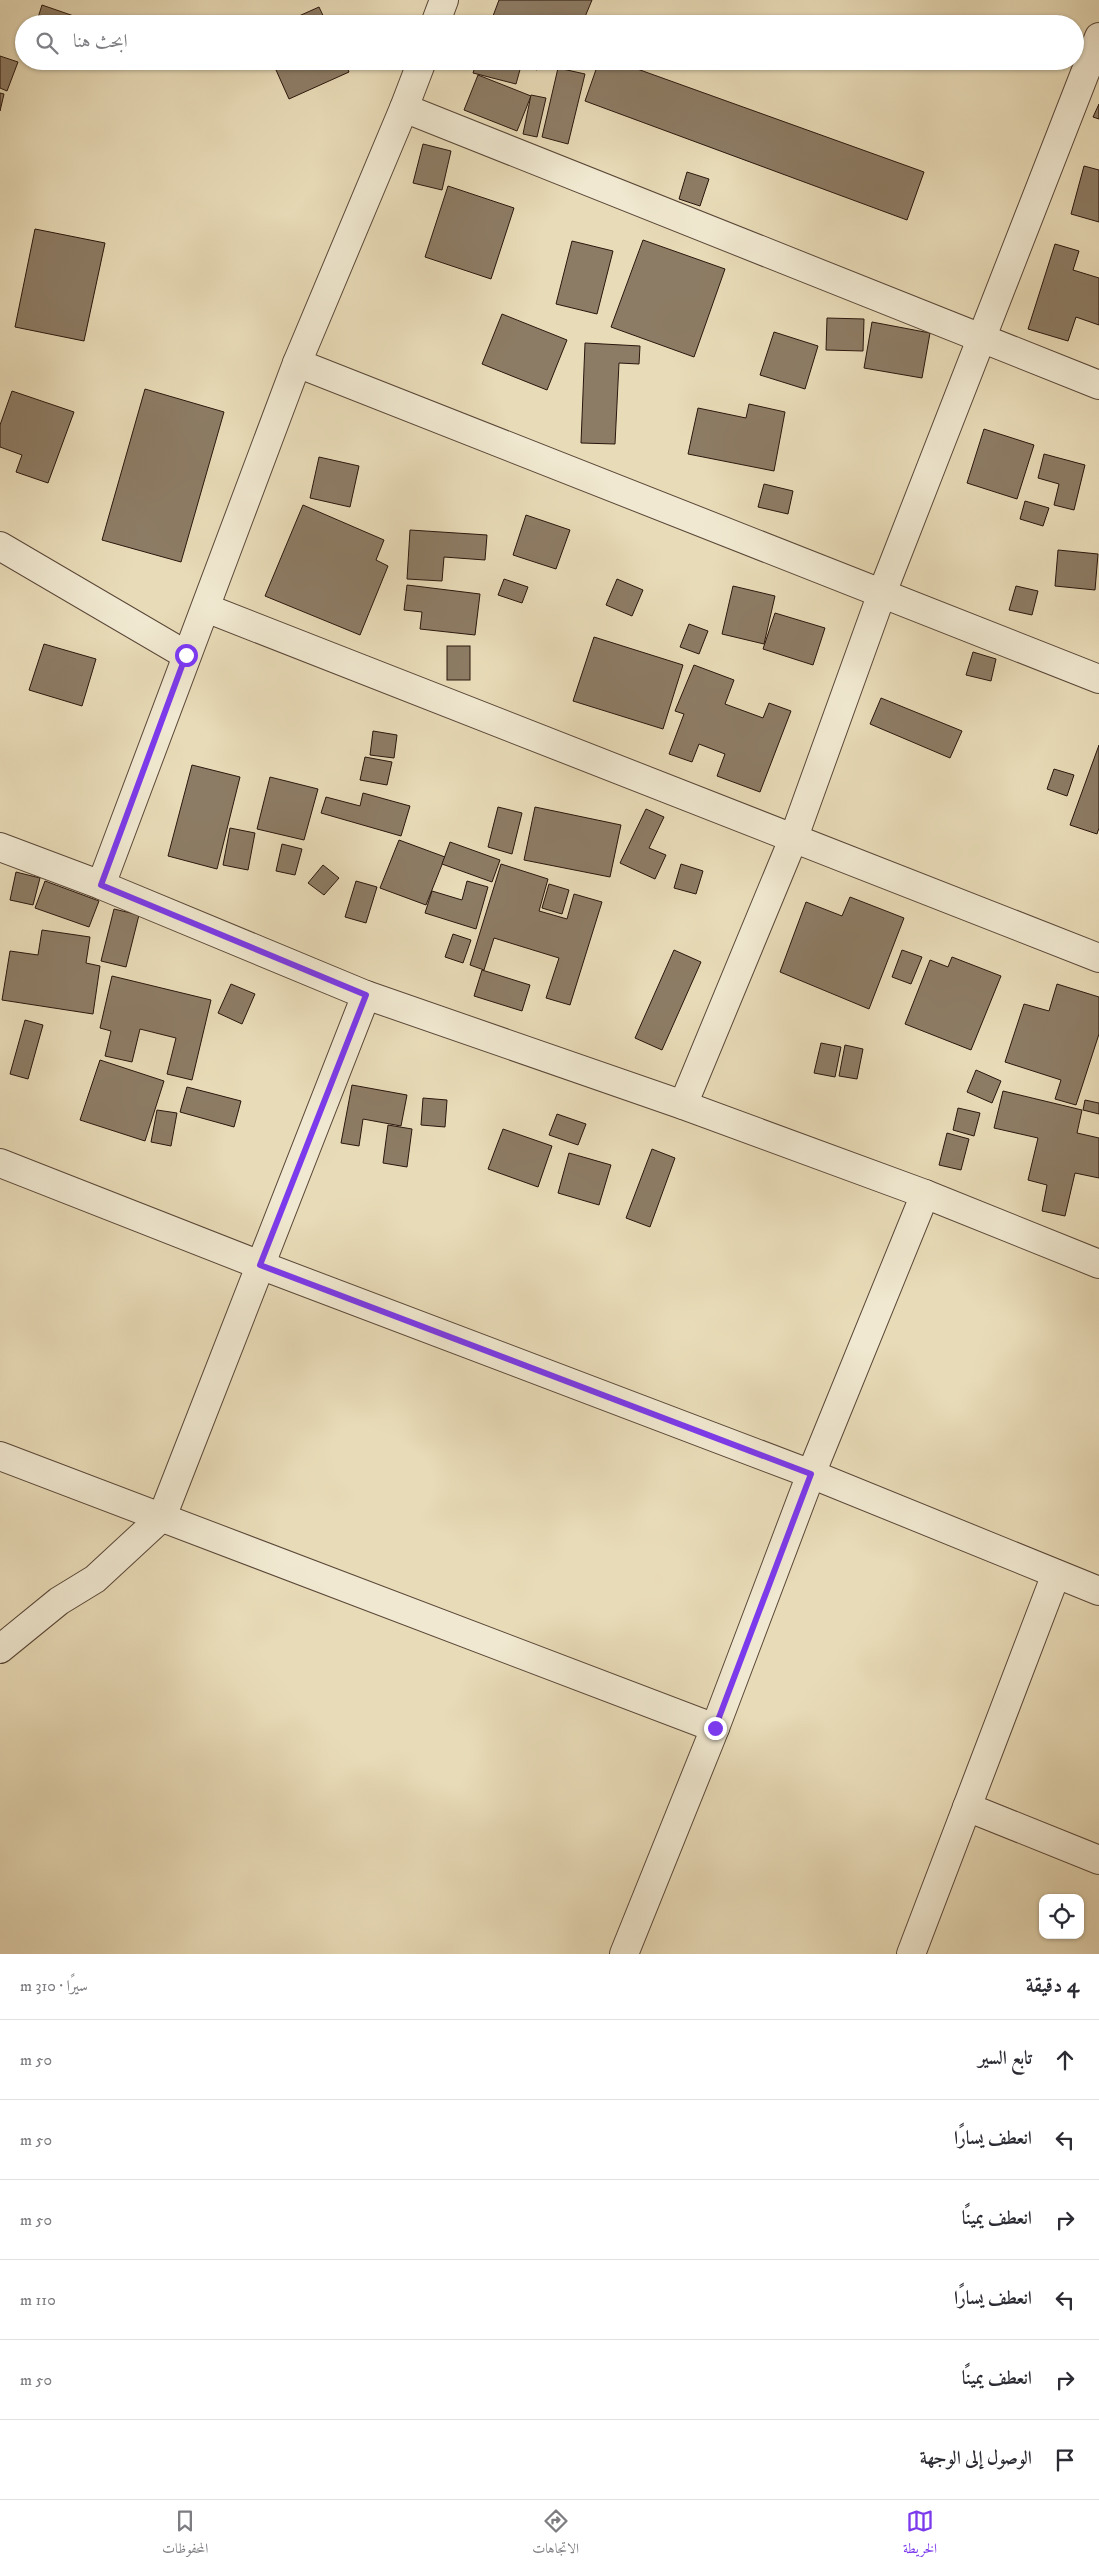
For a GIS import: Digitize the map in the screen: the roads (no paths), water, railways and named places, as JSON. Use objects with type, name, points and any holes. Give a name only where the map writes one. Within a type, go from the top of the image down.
[{"type":"street","points":[[438,15],[444,0]]},
{"type":"street","points":[[683,1106],[794,837],[882,593],[982,339],[1093,69],[1099,38]]},
{"type":"street","points":[[101,885],[297,362],[419,70]]},
{"type":"street","points":[[404,108],[1099,385]]},
{"type":"street","points":[[297,362],[1099,679]]},
{"type":"street","points":[[0,546],[186,655]]},
{"type":"street","points":[[206,608],[1099,958]]},
{"type":"street","points":[[0,847],[101,885],[366,995],[683,1106],[925,1194],[1099,1264]]},
{"type":"street","points":[[0,1649],[60,1601],[95,1579],[162,1517],[366,995]]},
{"type":"street","points":[[0,1163],[260,1265],[811,1474],[1099,1591]]},
{"type":"street","points":[[624,1954],[715,1728],[811,1474],[925,1194]]},
{"type":"street","points":[[0,1456],[715,1728]]},
{"type":"street","points":[[911,1954],[1056,1574]]},
{"type":"street","points":[[968,1808],[1099,1860]]}]
